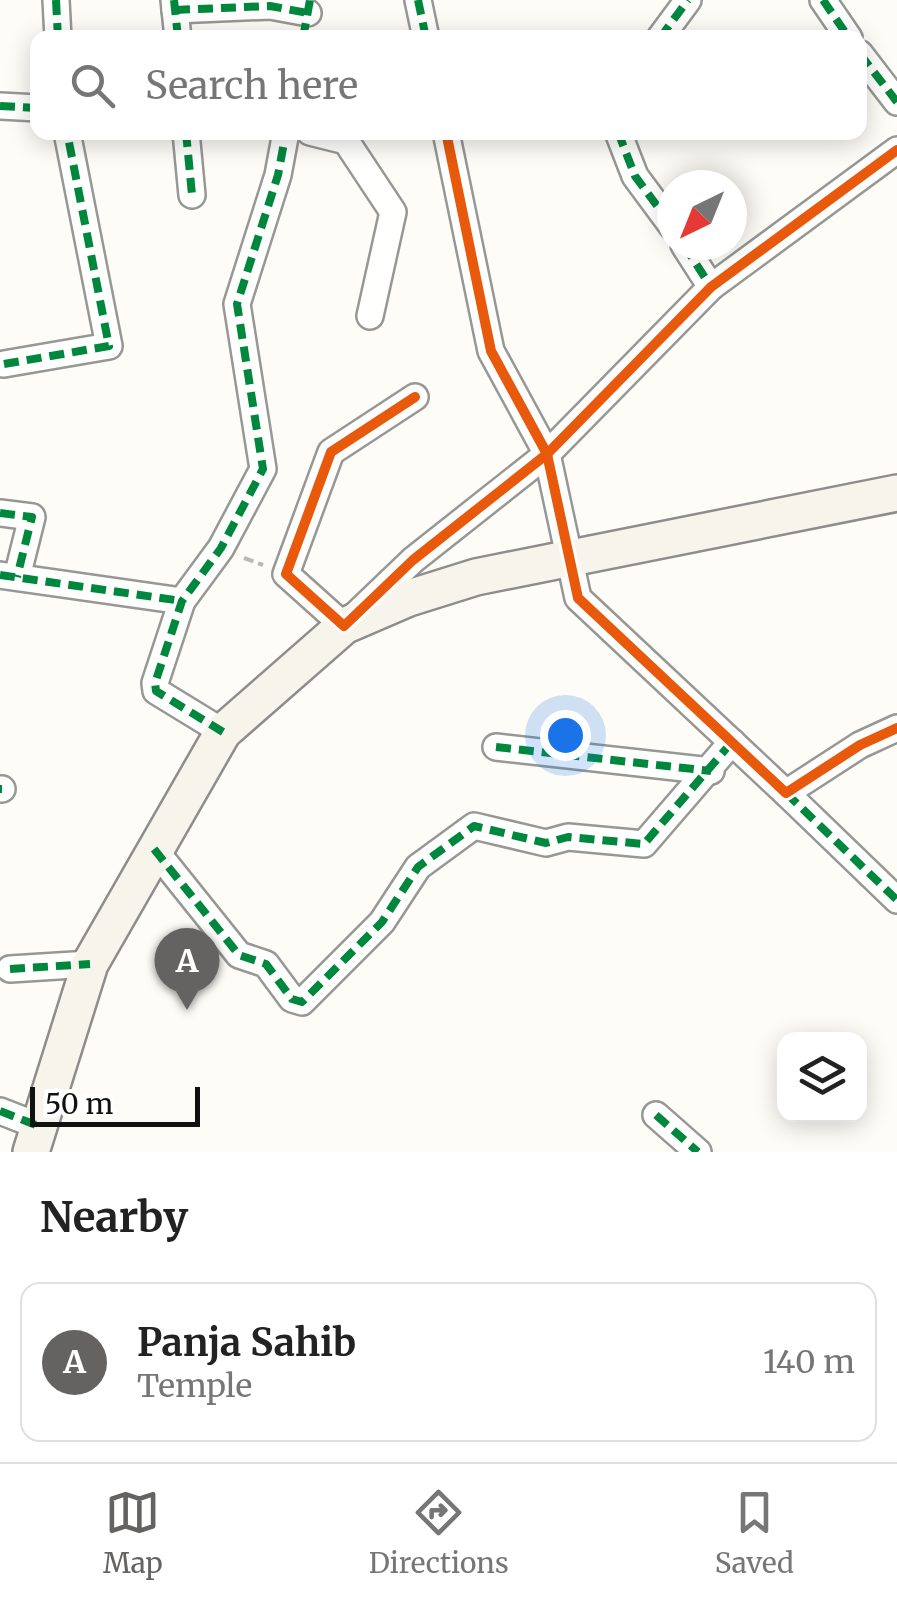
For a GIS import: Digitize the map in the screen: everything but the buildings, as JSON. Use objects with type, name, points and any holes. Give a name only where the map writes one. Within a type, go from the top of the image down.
[{"type":"main road","points":[[36,1140],[90,964],[223,732],[344,626],[426,592],[568,556],[897,492]]},
{"type":"street","points":[[56,0],[58,30]]},
{"type":"street","points":[[418,0],[424,30]]},
{"type":"street","points":[[666,30],[688,0]]},
{"type":"street","points":[[823,0],[844,30]]},
{"type":"street","points":[[177,30],[175,5],[270,6],[307,17]]},
{"type":"street","points":[[867,63],[897,102]]},
{"type":"street","points":[[0,106],[30,108]]},
{"type":"street","points":[[4,364],[109,346],[69,140]]},
{"type":"street","points":[[187,140],[192,196]]},
{"type":"street","points":[[223,732],[156,691],[182,601],[221,548],[263,468],[238,304],[278,175],[285,140]]},
{"type":"street","points":[[342,140],[394,212],[370,316]]},
{"type":"street","points":[[448,140],[491,351],[547,454],[578,598],[897,900]]},
{"type":"street","points":[[621,140],[635,176],[657,206]]},
{"type":"street","points":[[414,397],[331,452],[286,574],[344,626],[413,560],[547,454],[711,287],[897,150]]},
{"type":"street","points":[[694,260],[711,287]]},
{"type":"street","points":[[0,514],[32,517],[9,576],[182,601]]},
{"type":"street","points":[[786,793],[860,745],[897,728]]},
{"type":"street","points":[[154,850],[239,955],[266,964],[292,1000],[302,1002],[382,922],[418,867],[459,833],[474,826],[546,843],[568,837],[644,844],[711,771],[732,742]]},
{"type":"street","points":[[496,747],[711,771]]},
{"type":"street","points":[[10,970],[90,964]]},
{"type":"street","points":[[0,1111],[36,1140]]},
{"type":"street","points":[[656,1114],[698,1152]]},
{"type":"path","points":[[221,548],[286,574]]},
{"type":"marked path","points":[[56,0],[58,30]]},
{"type":"marked path","points":[[174,0],[177,30]]},
{"type":"marked path","points":[[304,30],[310,0]]},
{"type":"marked path","points":[[418,0],[424,30]]},
{"type":"marked path","points":[[666,30],[688,0]]},
{"type":"marked path","points":[[823,0],[844,30]]},
{"type":"marked path","points":[[175,10],[270,6],[308,13]]},
{"type":"marked path","points":[[867,63],[897,102]]},
{"type":"marked path","points":[[0,106],[30,108]]},
{"type":"marked path","points":[[4,364],[109,346],[69,140]]},
{"type":"marked path","points":[[187,140],[192,195]]},
{"type":"marked path","points":[[223,732],[156,691],[155,683],[182,601],[221,548],[263,469],[237,304],[278,175],[285,140]]},
{"type":"marked path","points":[[621,140],[635,176],[657,206]]},
{"type":"marked path","points":[[694,260],[711,287]]},
{"type":"marked path","points":[[0,513],[32,517],[17,577]]},
{"type":"marked path","points":[[0,575],[182,601]]},
{"type":"marked path","points":[[154,849],[239,955],[266,964],[292,999],[302,1002],[382,922],[418,867],[474,826],[546,843],[568,837],[644,844],[732,742]]},
{"type":"marked path","points":[[496,747],[711,771]]},
{"type":"marked path","points":[[786,793],[897,900]]},
{"type":"marked path","points":[[10,969],[90,964]]},
{"type":"marked path","points":[[0,1111],[41,1127]]},
{"type":"marked path","points":[[656,1115],[698,1152]]},
{"type":"cycle path","points":[[448,140],[491,351],[547,454],[578,598],[786,793],[860,745],[897,728]]},
{"type":"cycle path","points":[[415,397],[331,452],[286,574],[344,626],[413,560],[547,454],[711,287],[897,150]]},
{"type":"place","name":"Panja Sahib","points":[[187,1010]]}]
